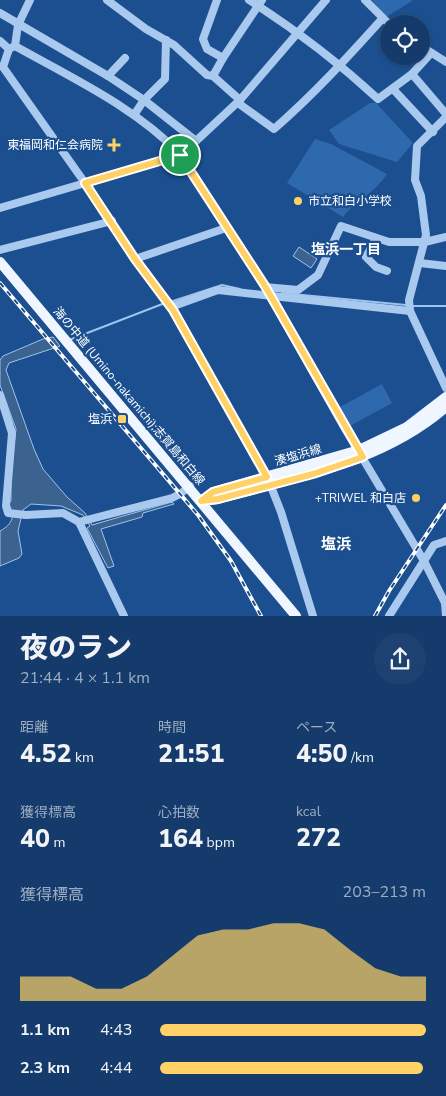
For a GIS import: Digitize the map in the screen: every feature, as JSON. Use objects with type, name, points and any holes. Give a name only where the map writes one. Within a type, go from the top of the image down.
[{"type":"main road","name":"海の中道 (Umino-nakamichi);志賀島和白線","points":[[0,262],[190,486],[296,616]]},
{"type":"main road","name":"湊塩浜線","points":[[361,454],[407,427],[446,397]]},
{"type":"main road","name":"湊塩浜線","points":[[201,501],[218,499],[268,480],[313,474],[361,454],[391,445],[417,430],[446,407]]},
{"type":"street","points":[[30,0],[18,25],[12,47],[3,67],[112,221],[135,259],[171,307],[268,480],[281,512],[313,616]]},
{"type":"street","points":[[107,0],[146,29],[166,40],[274,129],[302,105],[380,21]]},
{"type":"street","points":[[217,0],[203,39],[207,48],[223,58]]},
{"type":"street","points":[[249,0],[260,3],[299,32],[341,65],[378,99],[412,74],[431,53],[446,62]]},
{"type":"street","points":[[0,208],[180,155],[239,102],[326,0]]},
{"type":"street","points":[[365,0],[380,17]]},
{"type":"street","points":[[212,76],[260,3]]},
{"type":"street","points":[[0,13],[108,76],[144,100],[196,141]]},
{"type":"street","points":[[134,115],[144,100],[165,79],[166,40]]},
{"type":"street","points":[[0,42],[134,115],[164,138],[180,155],[265,286],[424,561],[445,603],[446,616]]},
{"type":"street","points":[[108,76],[125,58]]},
{"type":"street","points":[[412,74],[445,119],[417,146],[414,180],[421,196],[425,242],[409,300],[410,311],[446,388]]},
{"type":"street","points":[[393,88],[433,132]]},
{"type":"street","points":[[0,250],[112,221]]},
{"type":"street","points":[[265,286],[298,290],[318,275],[341,226],[389,242],[425,242],[446,237]]},
{"type":"street","points":[[135,259],[226,228]]},
{"type":"street","points":[[376,238],[366,257],[376,267],[387,271]]},
{"type":"street","points":[[420,264],[446,266]]},
{"type":"street","points":[[171,307],[213,290],[410,311]]},
{"type":"street","points":[[0,395],[12,432],[6,506],[8,512],[26,516],[63,514],[79,522],[124,616]]},
{"type":"street","points":[[79,522],[172,498],[190,486]]},
{"type":"street","points":[[389,616],[434,545],[446,541]]},
{"type":"shaded area","points":[[372,0],[412,1],[389,15],[384,15]]},
{"type":"shaded area","points":[[370,103],[376,103],[413,143],[397,162],[339,144],[329,130]]},
{"type":"shaded area","points":[[315,139],[331,144],[387,174],[377,187],[354,205],[343,217],[287,183]]},
{"type":"shaded area","points":[[299,247],[317,259],[311,268],[293,256]]},
{"type":"shaded area","points":[[53,337],[60,346],[9,363],[6,370],[43,469],[67,497],[85,513],[92,525],[172,502],[174,504],[143,513],[142,517],[101,529],[114,566],[108,568],[87,528],[90,526],[83,515],[61,506],[31,504],[23,510],[18,531],[22,554],[19,558],[0,566],[0,531],[12,519],[12,511],[8,503],[11,501],[11,471],[16,429],[0,385],[0,360],[3,356],[43,339]]},
{"type":"shaded area","points":[[382,384],[392,403],[348,427],[338,408]]},
{"type":"waterway","points":[[170,302],[222,285],[240,289]]},
{"type":"waterway","points":[[282,293],[406,305]]},
{"type":"waterway","points":[[69,340],[165,303]]},
{"type":"waterway","points":[[411,306],[446,306]]},
{"type":"railway","points":[[0,283],[198,515],[231,561],[261,616]]},
{"type":"railway","points":[[375,616],[389,591],[446,505]]},
{"type":"place","name":"東福岡和仁会病院","points":[[114,145]]},
{"type":"place","name":"市立和白小学校","points":[[298,201]]},
{"type":"place","name":"塩浜","points":[[122,419]]},
{"type":"place","name":"+TRIWEL 和白店","points":[[416,498]]},
{"type":"district","name":"塩浜一丁目","points":[[346,249]]},
{"type":"district","name":"塩浜","points":[[336,544]]},
{"type":"route","points":[[180,155],[265,286],[344,427],[363,457],[313,474],[218,499],[201,501],[213,492],[267,477],[173,310],[135,259],[112,221],[85,183],[180,155]]}]
